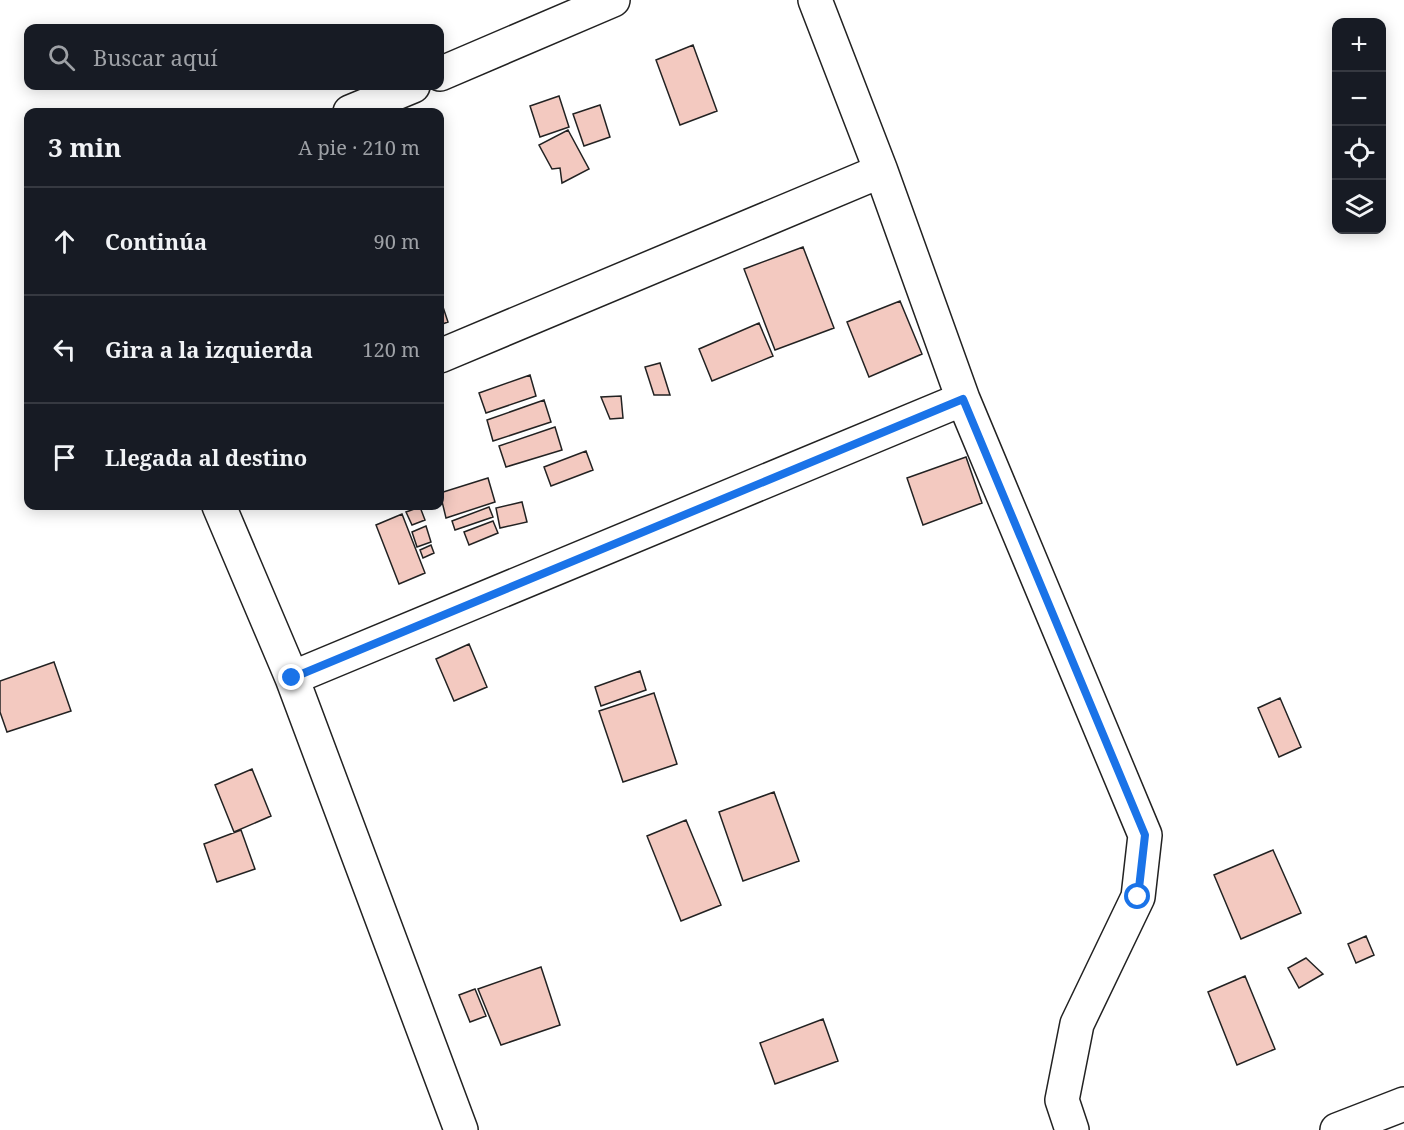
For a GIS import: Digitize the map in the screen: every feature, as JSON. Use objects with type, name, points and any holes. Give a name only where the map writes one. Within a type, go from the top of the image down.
[{"type":"street","points":[[444,72],[613,0]]},
{"type":"street","points":[[815,0],[881,171],[963,399],[1145,835],[1138,897],[1077,1024],[1062,1100],[1072,1130]]},
{"type":"street","points":[[360,108],[403,90]]},
{"type":"street","points":[[444,354],[881,171]]},
{"type":"street","points":[[292,678],[963,399]]},
{"type":"street","points":[[221,510],[292,678],[460,1130]]},
{"type":"street","points":[[1337,1130],[1404,1104]]},
{"type":"building","points":[[693,45],[717,111],[680,125],[656,60]]},
{"type":"building","points":[[559,96],[569,127],[540,137],[530,106]]},
{"type":"building","points":[[600,105],[610,137],[584,146],[573,114]]},
{"type":"building","points":[[568,130],[589,169],[562,183],[560,168],[552,169],[539,145]]},
{"type":"building","points":[[803,247],[834,328],[775,350],[744,269]]},
{"type":"building","points":[[900,301],[922,354],[869,377],[847,322]]},
{"type":"building","points":[[444,310],[448,322],[444,324]]},
{"type":"building","points":[[759,323],[773,356],[712,381],[699,349]]},
{"type":"building","points":[[660,363],[670,395],[654,395],[645,367]]},
{"type":"building","points":[[530,375],[536,396],[486,413],[479,393]]},
{"type":"building","points":[[621,396],[623,418],[610,419],[601,397]]},
{"type":"building","points":[[544,400],[551,422],[493,441],[487,420]]},
{"type":"building","points":[[555,427],[562,450],[506,467],[499,446]]},
{"type":"building","points":[[586,451],[593,470],[551,486],[544,467]]},
{"type":"building","points":[[966,457],[982,503],[923,525],[907,478]]},
{"type":"building","points":[[488,478],[495,502],[446,518],[444,492]]},
{"type":"building","points":[[522,502],[527,522],[500,528],[496,508]]},
{"type":"building","points":[[489,507],[493,517],[455,530],[452,521]]},
{"type":"building","points":[[421,510],[425,520],[412,525],[406,512]]},
{"type":"building","points":[[402,514],[425,573],[399,584],[376,525]]},
{"type":"building","points":[[493,521],[498,533],[469,545],[464,532]]},
{"type":"building","points":[[426,526],[431,542],[417,547],[412,532]]},
{"type":"building","points":[[431,545],[434,553],[423,558],[420,550]]},
{"type":"building","points":[[469,644],[487,687],[454,701],[436,659]]},
{"type":"building","points":[[54,662],[71,711],[7,732],[0,712],[0,681]]},
{"type":"building","points":[[640,671],[646,690],[601,706],[595,687]]},
{"type":"building","points":[[654,693],[677,764],[623,782],[599,711]]},
{"type":"building","points":[[1280,698],[1301,747],[1279,757],[1258,708]]},
{"type":"building","points":[[252,769],[271,816],[234,832],[215,785]]},
{"type":"building","points":[[774,792],[799,861],[743,881],[719,812]]},
{"type":"building","points":[[686,820],[721,905],[681,921],[647,836]]},
{"type":"building","points":[[241,830],[255,869],[217,882],[204,844]]},
{"type":"building","points":[[1273,850],[1301,913],[1241,939],[1214,875]]},
{"type":"building","points":[[1366,936],[1374,955],[1356,963],[1348,944]]},
{"type":"building","points":[[1306,958],[1323,974],[1299,988],[1288,968]]},
{"type":"building","points":[[541,967],[560,1025],[501,1045],[478,989]]},
{"type":"building","points":[[1245,976],[1275,1049],[1237,1065],[1208,992]]},
{"type":"building","points":[[475,989],[486,1016],[470,1022],[459,995]]},
{"type":"building","points":[[823,1019],[838,1061],[775,1084],[760,1043]]},
{"type":"route","points":[[292,678],[963,399],[1145,835],[1138,897]]}]
